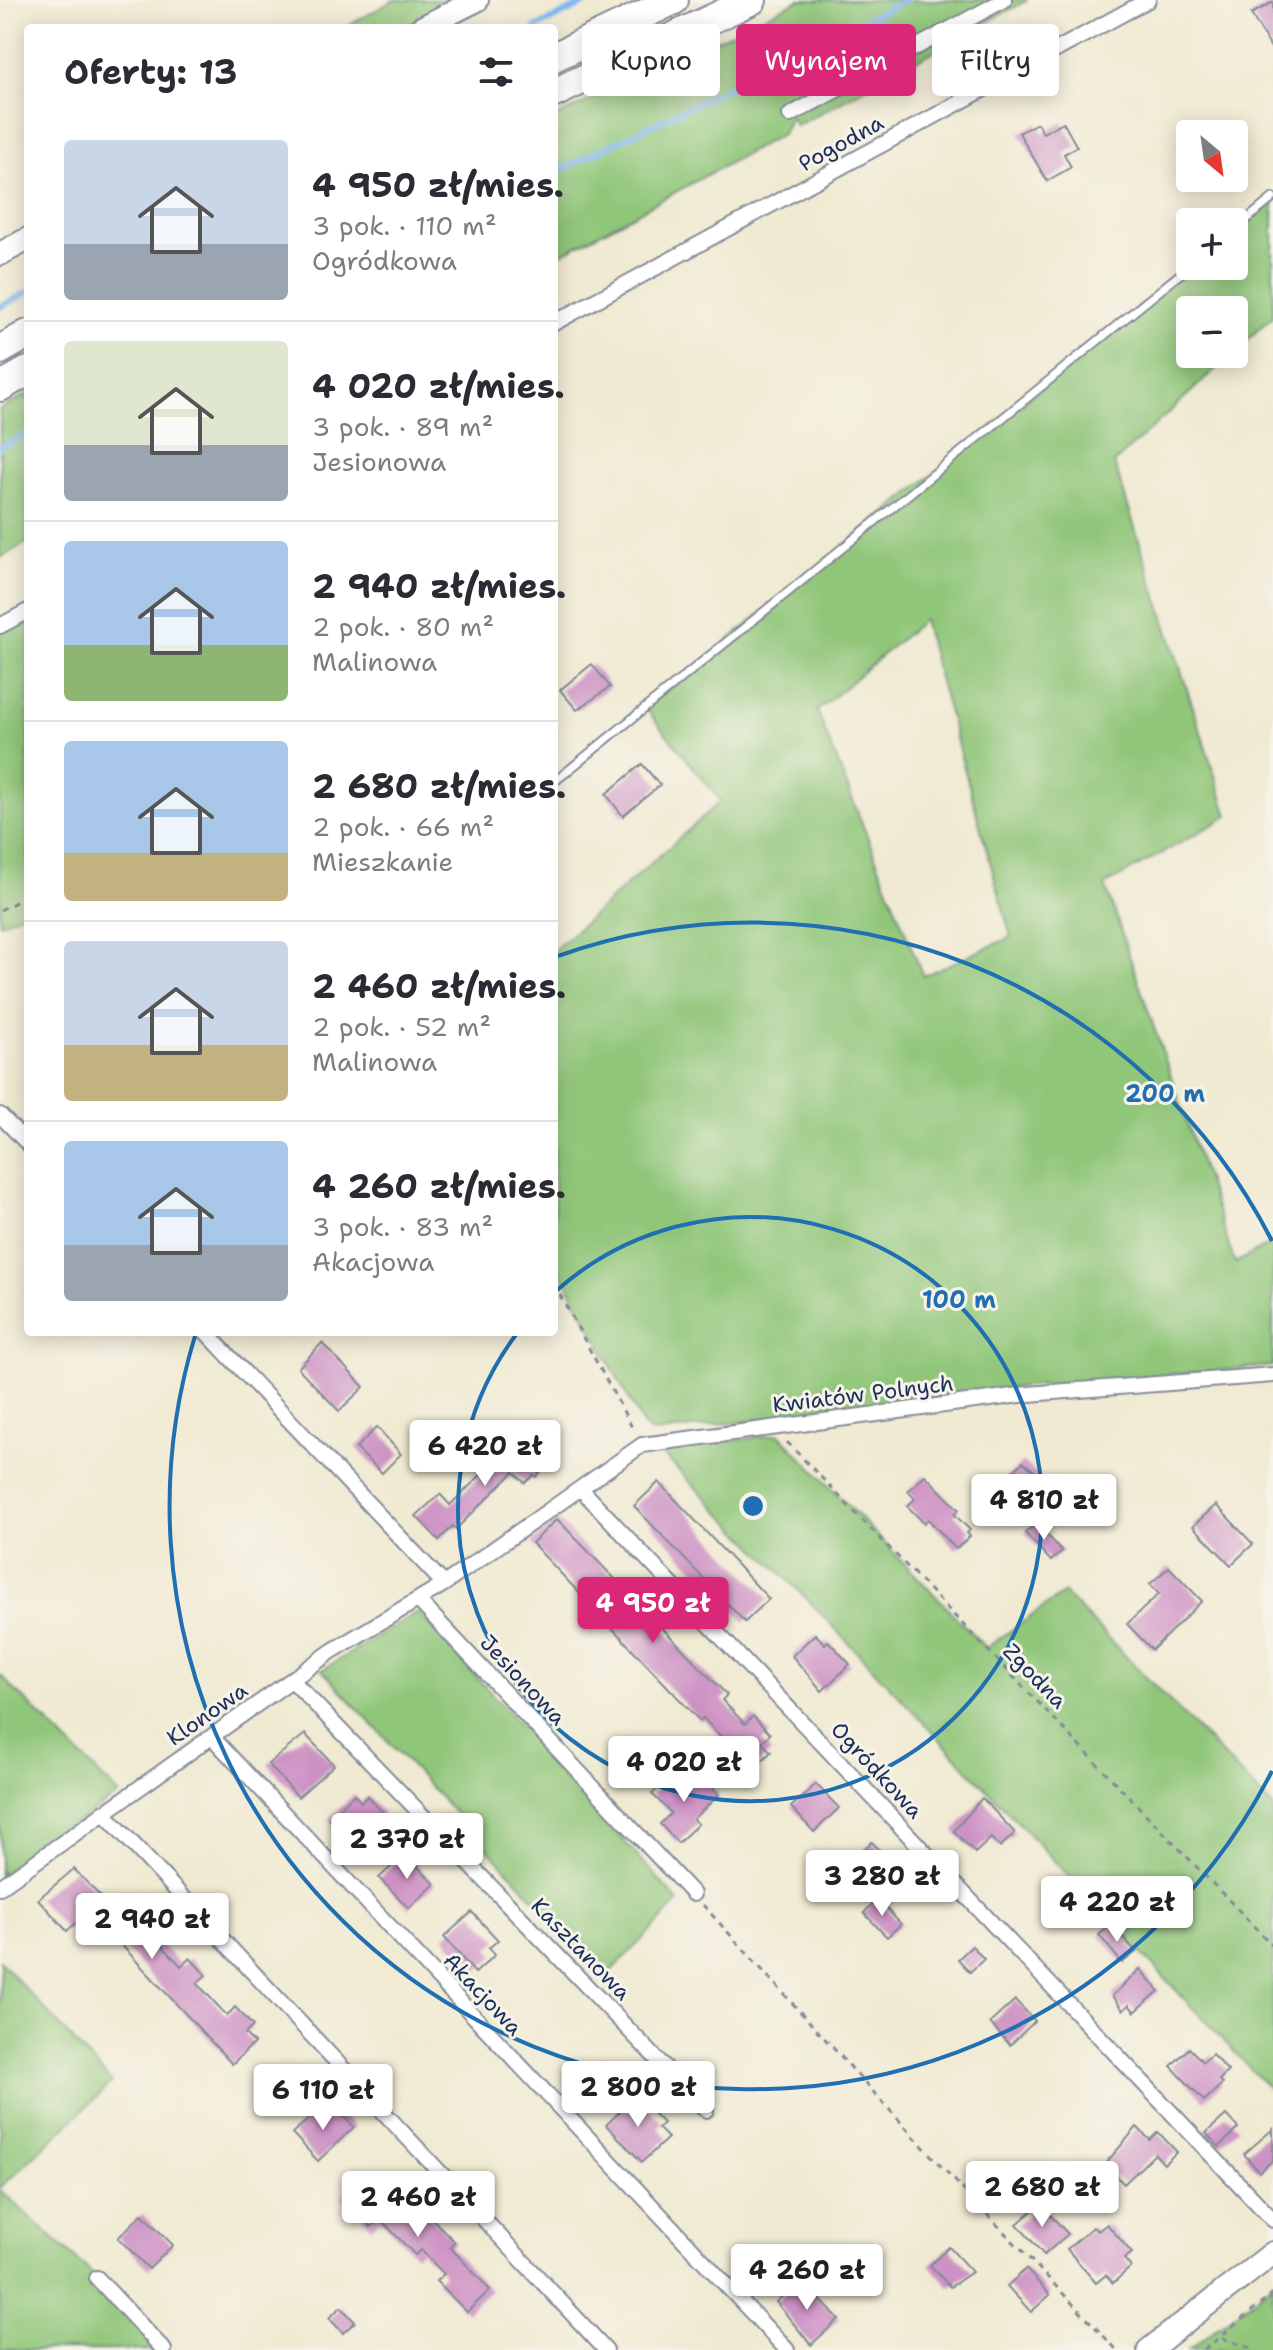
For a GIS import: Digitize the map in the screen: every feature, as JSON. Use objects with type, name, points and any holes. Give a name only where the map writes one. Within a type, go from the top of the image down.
[{"type":"highway","points":[[558,55],[674,0]]},
{"type":"highway","points":[[558,91],[752,0]]},
{"type":"highway","points":[[0,350],[24,336]]},
{"type":"highway","points":[[0,387],[24,373]]},
{"type":"street","points":[[429,24],[477,0]]},
{"type":"street","points":[[790,115],[1004,0]]},
{"type":"street","name":"Pogodna","points":[[558,321],[1148,0]]},
{"type":"street","points":[[0,254],[24,241]]},
{"type":"street","points":[[0,626],[24,613]]},
{"type":"street","points":[[0,1115],[24,1140]]},
{"type":"street","points":[[210,1336],[444,1584]]},
{"type":"street","name":"Kwiatów Polnych","points":[[642,1445],[1028,1394],[1273,1375]]},
{"type":"street","name":"Klonowa","points":[[0,1887],[332,1651],[419,1601],[642,1445]]},
{"type":"street","name":"Ogródkowa","points":[[581,1489],[1273,2220]]},
{"type":"street","name":"Jesionowa","points":[[419,1601],[693,1894]]},
{"type":"street","name":"Kasztanowa","points":[[292,1680],[706,2110]]},
{"type":"street","name":"Akacjowa","points":[[213,1738],[787,2350]]},
{"type":"street","points":[[103,1812],[606,2350]]},
{"type":"street","points":[[1149,2350],[1273,2253]]},
{"type":"street","points":[[97,2278],[164,2350]]},
{"type":"lane","points":[[1248,219],[1273,198]]},
{"type":"lane","points":[[558,779],[1176,277]]},
{"type":"path","points":[[0,910],[24,898]]},
{"type":"path","points":[[558,1291],[642,1445]]},
{"type":"path","name":"Zgodna","points":[[773,1428],[1273,1946]]},
{"type":"path","points":[[693,1894],[938,2163],[1117,2350]]},
{"type":"path","points":[[1204,2350],[1273,2294]]},
{"type":"path","points":[[1220,2337],[1256,2350]]},
{"type":"green space","points":[[394,0],[457,0],[412,24],[351,24]]},
{"type":"green space","points":[[799,0],[1028,0],[984,24],[932,24],[932,52],[916,61],[916,24],[749,24]]},
{"type":"green space","points":[[736,30],[736,96],[851,96],[796,126],[790,116],[782,134],[558,256],[558,116],[600,96],[720,96],[720,38]]},
{"type":"green space","points":[[1273,198],[1273,316],[1248,339],[1248,296],[1176,296],[1176,368],[1217,368],[1114,463],[1228,816],[1105,885],[1235,1263],[1273,1242],[1273,1366],[1026,1386],[653,1433],[643,1425],[558,1266],[558,946],[721,801],[645,708],[1176,277],[1176,280],[1248,280],[1248,219]],"holes":[[[923,620],[1011,937],[923,976],[817,711]]]},
{"type":"green space","points":[[24,396],[24,544],[0,558],[0,409]]},
{"type":"green space","points":[[24,613],[24,912],[0,924],[0,626]]},
{"type":"green space","points":[[779,1434],[986,1648],[1064,1593],[1273,1807],[1273,2093],[813,1605],[659,1451]]},
{"type":"green space","points":[[418,1612],[679,1902],[606,1976],[322,1670]]},
{"type":"green space","points":[[0,1675],[119,1794],[0,1875]]},
{"type":"green space","points":[[0,1961],[112,2083],[0,2188]]},
{"type":"green space","points":[[0,2190],[97,2278],[164,2350],[0,2350]]},
{"type":"green space","points":[[1273,2284],[1273,2350],[1189,2350]]},
{"type":"building","points":[[1273,2],[1273,51],[1251,14]]},
{"type":"building","points":[[1063,122],[1077,147],[1064,154],[1071,167],[1047,181],[1019,133],[1037,123],[1043,133]]},
{"type":"building","points":[[592,664],[610,687],[577,710],[560,690]]},
{"type":"building","points":[[642,764],[660,785],[623,816],[606,794]]},
{"type":"building","points":[[322,1343],[364,1387],[339,1411],[298,1368]]},
{"type":"building","points":[[377,1427],[401,1454],[382,1473],[356,1448]]},
{"type":"building","points":[[532,1435],[553,1457],[536,1477],[534,1475],[525,1483],[514,1472],[456,1529],[453,1526],[439,1540],[416,1516],[440,1494],[450,1505],[483,1473],[487,1478],[512,1455],[509,1452]]},
{"type":"building","points":[[1023,1462],[1038,1474],[1038,1489],[1014,1512],[997,1494],[1008,1482],[1005,1479]]},
{"type":"building","points":[[925,1475],[959,1510],[954,1514],[970,1530],[967,1533],[970,1536],[956,1549],[928,1519],[924,1523],[907,1506],[915,1499],[908,1491]]},
{"type":"building","points":[[659,1482],[769,1599],[745,1622],[634,1506]]},
{"type":"building","points":[[1216,1505],[1253,1544],[1231,1565],[1193,1526]]},
{"type":"building","points":[[557,1519],[727,1695],[722,1700],[745,1724],[753,1716],[770,1734],[762,1742],[771,1752],[752,1770],[745,1762],[740,1766],[719,1744],[723,1739],[703,1718],[700,1721],[532,1543]]},
{"type":"building","points":[[1036,1523],[1062,1551],[1051,1561],[1025,1533]]},
{"type":"building","points":[[1169,1567],[1202,1601],[1152,1650],[1127,1624],[1159,1594],[1150,1584]]},
{"type":"building","points":[[815,1634],[825,1644],[828,1641],[850,1664],[822,1691],[792,1656]]},
{"type":"building","points":[[305,1734],[334,1765],[298,1797],[268,1764]]},
{"type":"building","points":[[700,1774],[719,1795],[693,1819],[698,1824],[678,1843],[660,1824],[671,1813],[652,1794],[673,1775],[686,1788]]},
{"type":"building","points":[[816,1784],[839,1808],[814,1832],[791,1807]]},
{"type":"building","points":[[354,1794],[361,1802],[368,1796],[383,1813],[378,1818],[388,1828],[355,1860],[337,1841],[344,1835],[329,1819]]},
{"type":"building","points":[[982,1798],[1015,1833],[1000,1847],[991,1838],[975,1853],[954,1831]]},
{"type":"building","points":[[872,1842],[888,1859],[879,1868],[882,1871],[865,1888],[845,1868]]},
{"type":"building","points":[[405,1854],[435,1884],[409,1908],[379,1878]]},
{"type":"building","points":[[74,1869],[120,1917],[134,1904],[164,1935],[158,1941],[181,1966],[190,1958],[206,1975],[197,1983],[227,2016],[235,2007],[253,2026],[245,2034],[254,2043],[232,2064],[90,1911],[67,1931],[38,1899]]},
{"type":"building","points":[[877,1899],[901,1924],[887,1937],[864,1913]]},
{"type":"building","points":[[472,1912],[498,1940],[489,1948],[495,1955],[475,1973],[444,1937]]},
{"type":"building","points":[[1112,1924],[1136,1952],[1122,1963],[1099,1935]]},
{"type":"building","points":[[972,1946],[984,1959],[970,1972],[958,1959]]},
{"type":"building","points":[[1140,1969],[1159,1991],[1135,2012],[1129,2005],[1123,2010],[1112,1996]]},
{"type":"building","points":[[1015,2000],[1035,2021],[1010,2045],[990,2023]]},
{"type":"building","points":[[1189,2048],[1203,2062],[1212,2054],[1228,2071],[1219,2080],[1222,2084],[1204,2101],[1171,2066]]},
{"type":"building","points":[[636,2096],[663,2123],[658,2128],[668,2138],[642,2162],[606,2125]]},
{"type":"building","points":[[323,2107],[331,2116],[338,2110],[354,2127],[318,2161],[292,2133]]},
{"type":"building","points":[[1226,2115],[1238,2128],[1219,2147],[1206,2133]]},
{"type":"building","points":[[1137,2127],[1150,2140],[1158,2132],[1177,2152],[1164,2164],[1155,2154],[1124,2184],[1105,2164]]},
{"type":"building","points":[[1273,2129],[1273,2160],[1259,2172],[1244,2154]]},
{"type":"building","points":[[367,2173],[407,2214],[417,2203],[455,2242],[450,2247],[490,2290],[467,2312],[436,2281],[444,2274],[421,2250],[415,2255],[380,2219],[371,2227],[341,2197]]},
{"type":"building","points":[[1040,2204],[1068,2234],[1044,2255],[1017,2224]]},
{"type":"building","points":[[142,2214],[173,2245],[149,2269],[118,2238]]},
{"type":"building","points":[[1107,2224],[1132,2253],[1124,2259],[1131,2267],[1113,2283],[1106,2275],[1096,2283],[1067,2249],[1093,2227],[1098,2231]]},
{"type":"building","points":[[949,2247],[972,2272],[950,2287],[930,2265]]},
{"type":"building","points":[[1026,2269],[1050,2295],[1031,2312],[1007,2286]]},
{"type":"building","points":[[801,2280],[839,2319],[811,2345],[776,2302]]},
{"type":"building","points":[[341,2307],[355,2322],[343,2333],[329,2318]]},
{"type":"waterway","points":[[543,24],[592,0]]},
{"type":"waterway","points":[[558,171],[906,0]]},
{"type":"waterway","points":[[0,307],[24,294]]},
{"type":"waterway","points":[[0,447],[24,435]]}]
